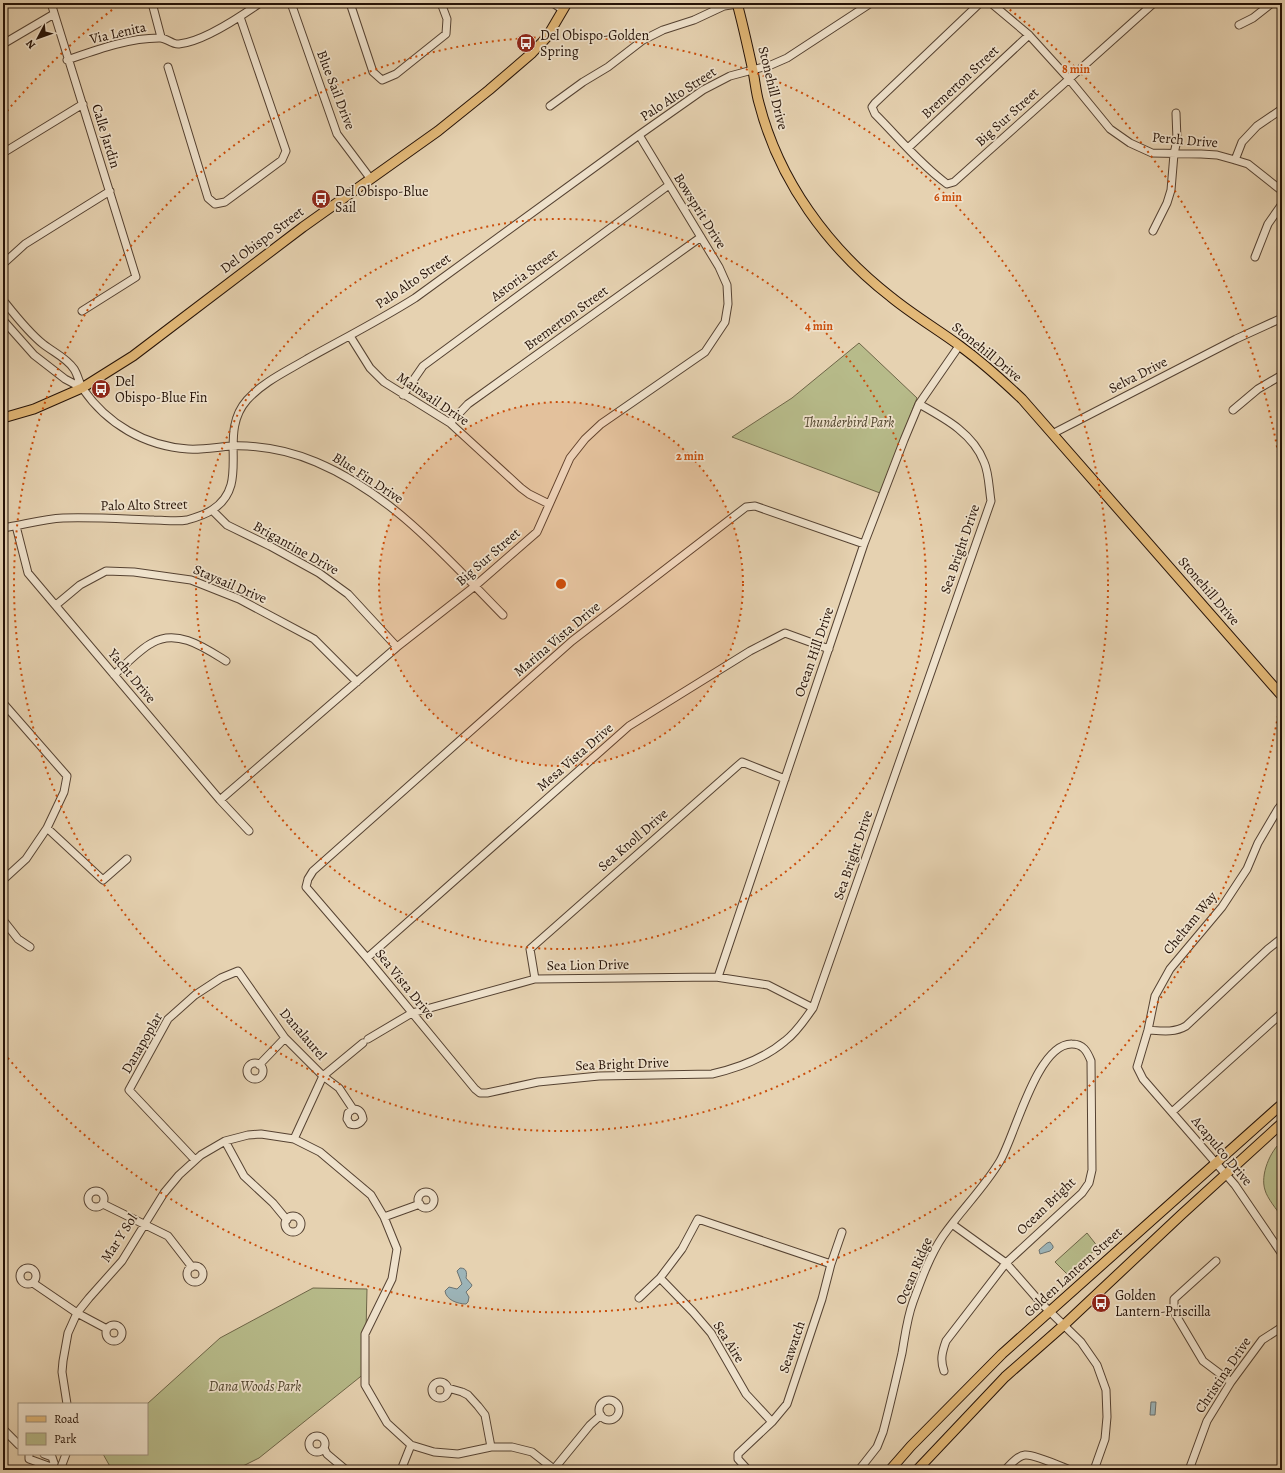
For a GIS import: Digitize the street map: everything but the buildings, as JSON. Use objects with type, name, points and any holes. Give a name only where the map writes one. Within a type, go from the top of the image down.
[{"type":"main road","name":"Stonehill Drive","points":[[737,4],[753,70],[759,103],[770,138],[788,177],[822,230],[842,254],[891,298],[960,346],[998,376],[1022,399],[1282,696]]},
{"type":"main road","name":"Del Obispo Street","points":[[3,418],[34,409],[82,388],[133,356],[303,227],[438,130],[512,71],[547,37],[565,6]]},
{"type":"main road","name":"Golden Lantern Street","points":[[890,1470],[911,1446],[1002,1354],[1282,1104]]},
{"type":"main road","points":[[918,1470],[1006,1377],[1282,1123]]},
{"type":"street","name":"Calle Jardin","points":[[51,3],[67,60],[83,104],[136,277],[82,311]]},
{"type":"street","points":[[152,3],[161,37]]},
{"type":"street","name":"Via Lenita","points":[[67,60],[123,43],[161,37],[178,44],[203,36],[240,17],[260,3]]},
{"type":"street","name":"Blue Sail Drive","points":[[291,3],[337,134],[370,178]]},
{"type":"street","points":[[350,3],[373,72],[382,80],[396,74],[446,34],[447,19],[441,3]]},
{"type":"street","points":[[553,3],[565,6]]},
{"type":"street","name":"Palo Alto Street","points":[[3,528],[62,518],[186,520],[212,510],[225,499],[234,480],[233,446],[237,416],[247,401],[258,390],[280,374],[350,336],[415,298],[703,90],[730,76],[771,65],[787,58],[871,3]]},
{"type":"street","points":[[908,148],[875,114],[872,107],[874,103],[980,3]]},
{"type":"street","name":"Perch Drive","points":[[991,3],[1029,36],[1069,79],[1110,129],[1130,143],[1152,153],[1217,155],[1248,164],[1282,191]]},
{"type":"street","name":"Big Sur Street","points":[[908,148],[947,184],[954,182],[1154,3]]},
{"type":"street","points":[[1239,25],[1253,18],[1272,3]]},
{"type":"street","points":[[550,106],[583,82],[608,67],[644,40],[663,30],[694,20],[724,6],[737,4]]},
{"type":"street","points":[[3,44],[54,14]]},
{"type":"street","points":[[168,67],[208,198],[216,204],[225,202],[282,160],[286,150],[240,17]]},
{"type":"street","name":"Bremerton Street","points":[[908,148],[1029,36]]},
{"type":"street","points":[[3,153],[83,104]]},
{"type":"street","points":[[1235,160],[1242,142],[1257,126],[1282,109]]},
{"type":"street","points":[[1153,231],[1167,203],[1171,190],[1174,154],[1177,140],[1176,113]]},
{"type":"street","name":"Bowsprit Drive","points":[[639,135],[719,267],[727,285],[728,304]]},
{"type":"street","name":"Astoria Street","points":[[403,395],[423,366],[669,185]]},
{"type":"street","points":[[3,264],[25,244],[110,191]]},
{"type":"street","points":[[1255,257],[1268,224],[1282,204]]},
{"type":"street","name":"Bremerton Street","points":[[450,424],[468,404],[701,237]]},
{"type":"street","name":"Blue Fin Drive","points":[[3,300],[43,344],[75,369],[82,388],[99,409],[130,432],[146,440],[165,446],[188,449],[233,446],[266,448],[292,453],[321,464],[349,478],[412,523],[502,615]]},
{"type":"street","name":"Big Sur Street","points":[[220,800],[397,647],[475,586],[537,532],[570,458],[585,439],[601,424],[705,352],[724,322],[728,304]]},
{"type":"street","name":"Selva Drive","points":[[1052,434],[1236,339],[1282,318]]},
{"type":"street","name":"Blue Fin Drive","points":[[3,320],[34,355],[64,379],[82,388]]},
{"type":"street","name":"Mainsail Drive","points":[[350,336],[370,368],[384,382],[450,424],[521,488],[529,494],[549,504]]},
{"type":"street","name":"Ocean Hill Drive","points":[[718,977],[864,544],[919,404],[960,346]]},
{"type":"street","points":[[1233,410],[1258,389],[1282,375]]},
{"type":"street","name":"Sea Bright Drive","points":[[487,1093],[538,1082],[599,1076],[712,1074],[729,1070],[772,1051],[786,1041],[813,1008],[991,501],[984,462],[973,443],[954,424],[919,404]]},
{"type":"street","name":"Marina Vista Drive","points":[[306,887],[308,878],[314,871],[572,641],[746,507],[756,506],[864,544]]},
{"type":"street","name":"Brigantine Drive","points":[[212,510],[227,525],[270,546],[319,573],[348,594],[397,647]]},
{"type":"street","name":"Yacht Drive","points":[[16,526],[28,573],[220,800],[249,831]]},
{"type":"street","name":"Staysail Drive","points":[[56,606],[80,585],[106,571],[134,572],[191,580],[239,599],[314,639],[357,682]]},
{"type":"street","name":"Mesa Vista Drive","points":[[367,958],[629,726],[750,651],[785,633],[829,649]]},
{"type":"street","points":[[114,675],[151,643],[162,638],[173,637],[187,640],[203,647],[226,661]]},
{"type":"street","points":[[3,703],[67,776],[64,792],[47,828],[26,859],[3,880]]},
{"type":"street","points":[[3,716],[10,711]]},
{"type":"street","name":"Sea Knoll Drive","points":[[535,979],[530,949],[742,762],[785,779]]},
{"type":"street","name":"Cheltam Way","points":[[1138,1067],[1155,996],[1170,969],[1222,907],[1247,869],[1258,843],[1281,808]]},
{"type":"street","points":[[47,828],[103,880],[127,859]]},
{"type":"street","name":"Sea Vista Drive","points":[[306,887],[367,958],[475,1089],[480,1093],[487,1093]]},
{"type":"street","points":[[3,920],[18,938],[30,947]]},
{"type":"street","points":[[1148,1030],[1171,1032],[1186,1026],[1268,949],[1282,938]]},
{"type":"street","name":"Danalaurel","points":[[238,971],[285,1038],[323,1076],[339,1088],[353,1109]]},
{"type":"street","name":"Danapoplar","points":[[195,1160],[129,1090],[168,1019],[195,995],[221,978],[238,971]]},
{"type":"street","name":"Sea Lion Drive","points":[[294,1139],[323,1076],[366,1041],[412,1013],[535,979],[718,977],[768,985],[813,1008]]},
{"type":"street","points":[[1172,1112],[1282,1013]]},
{"type":"street","points":[[259,1065],[285,1038]]},
{"type":"street","name":"Ocean Ridge","points":[[859,1470],[871,1457],[880,1441],[888,1415],[912,1304],[932,1255],[943,1235],[1000,1161],[1029,1090],[1046,1061],[1060,1047],[1070,1044]]},
{"type":"street","name":"Ocean Bright","points":[[944,1371],[941,1363],[942,1353],[946,1341],[1006,1264],[1016,1253],[1082,1193],[1088,1183],[1092,1170],[1091,1060],[1088,1053],[1082,1046],[1070,1044]]},
{"type":"street","name":"Acapulco Drive","points":[[1138,1067],[1143,1079],[1235,1185],[1282,1254]]},
{"type":"street","name":"Mar Y Sol","points":[[67,1403],[62,1361],[68,1333],[77,1313],[122,1261],[164,1193],[179,1175],[195,1160],[225,1141],[248,1135],[261,1134],[294,1139],[320,1152],[371,1195],[384,1217],[397,1249],[392,1279],[365,1334],[365,1384],[386,1423],[411,1445]]},
{"type":"street","points":[[225,1141],[244,1176],[273,1203],[286,1220]]},
{"type":"street","points":[[103,1204],[168,1236],[192,1267]]},
{"type":"street","points":[[384,1217],[420,1204]]},
{"type":"street","points":[[639,1298],[660,1278],[682,1249],[698,1219],[831,1264]]},
{"type":"street","points":[[952,1224],[1006,1264],[1050,1312],[1081,1342],[1097,1365],[1106,1390],[1107,1417],[1105,1439],[1094,1470]]},
{"type":"street","name":"Seawatch","points":[[748,1470],[738,1459],[738,1454],[772,1422],[787,1404],[822,1299],[831,1264],[842,1232]]},
{"type":"street","points":[[1216,1261],[1174,1298],[1174,1312],[1203,1361],[1231,1382]]},
{"type":"street","name":"Sea Aire","points":[[660,1278],[693,1312],[710,1333],[746,1394],[772,1422]]},
{"type":"street","points":[[33,1283],[77,1313],[107,1329]]},
{"type":"street","name":"Christina Drive","points":[[1189,1470],[1207,1421],[1231,1382],[1262,1340],[1282,1327]]},
{"type":"street","points":[[448,1388],[468,1395],[485,1415],[492,1447]]},
{"type":"street","points":[[401,1470],[411,1445],[434,1452],[458,1454],[492,1447],[512,1447],[532,1452],[555,1469],[590,1425],[601,1415]]},
{"type":"street","points":[[3,1429],[18,1444]]},
{"type":"street","points":[[324,1448],[327,1454],[346,1470]]},
{"type":"street","points":[[29,1455],[29,1459],[46,1466],[51,1467],[54,1463]]},
{"type":"street","points":[[46,1466],[46,1455],[52,1457],[54,1463],[61,1468],[66,1455]]},
{"type":"street","points":[[1005,1470],[1018,1458],[1025,1455],[1032,1456],[1070,1470]]},
{"type":"green space","name":"Thunderbird Park","points":[[859,343],[917,398],[880,493],[732,437],[792,398]]},
{"type":"green space","points":[[1282,1141],[1282,1217],[1268,1197],[1265,1190],[1264,1177],[1270,1157]]},
{"type":"green space","points":[[1087,1233],[1098,1247],[1068,1275],[1055,1262]]},
{"type":"green space","name":"Dana Woods Park","points":[[313,1288],[367,1289],[365,1373],[259,1458],[235,1470],[112,1470],[104,1455],[148,1455],[148,1403],[220,1338]]},
{"type":"water","points":[[1050,1242],[1053,1248],[1050,1251],[1040,1254],[1039,1250]]},
{"type":"water","points":[[460,1268],[465,1270],[466,1278],[472,1285],[466,1292],[469,1297],[466,1304],[453,1301],[448,1297],[445,1291],[449,1287],[457,1289],[462,1284],[457,1271]]},
{"type":"water","points":[[1151,1402],[1156,1402],[1155,1415],[1150,1415]]},
{"type":"place","name":"Del Obispo-Golden Spring","points":[[526,43]]},
{"type":"place","name":"Del Obispo-Blue Sail","points":[[321,199]]},
{"type":"place","name":"Del Obispo-Blue Fin","points":[[101,389]]},
{"type":"place","name":"Golden Lantern-Priscilla","points":[[1101,1303]]}]
